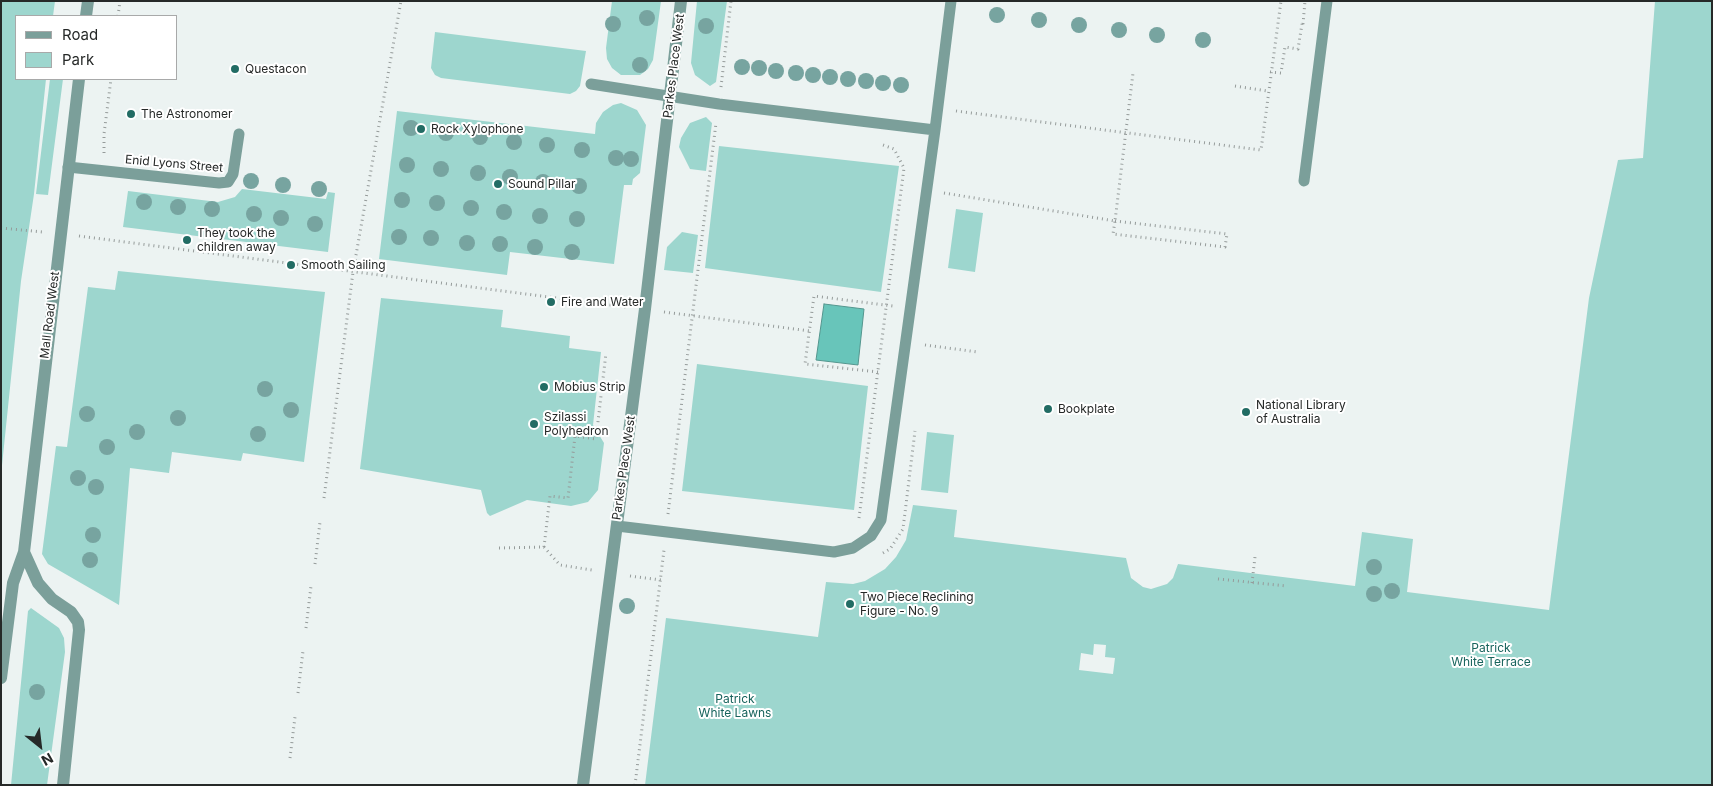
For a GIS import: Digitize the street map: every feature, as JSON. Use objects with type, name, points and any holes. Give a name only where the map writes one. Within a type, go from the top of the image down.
[{"type":"street","points":[[86,15],[88,1]]},
{"type":"street","name":"Parkes Place West","points":[[583,785],[645,310],[682,1]]},
{"type":"street","name":"Mall Road West","points":[[1,678],[13,583],[24,552],[79,80]]},
{"type":"street","points":[[24,552],[38,583],[52,599],[71,612],[78,622],[79,630],[63,785]]},
{"type":"lane","points":[[617,526],[834,552],[853,548],[871,536],[881,520],[938,109],[951,1]]},
{"type":"lane","points":[[1304,182],[1327,1]]},
{"type":"lane","points":[[591,84],[719,104],[935,130]]},
{"type":"lane","name":"Enid Lyons Street","points":[[68,167],[219,183],[228,182],[233,174],[239,134]]},
{"type":"path","points":[[118,15],[120,1]]},
{"type":"path","points":[[324,498],[353,272],[401,1]]},
{"type":"path","points":[[635,785],[731,1]]},
{"type":"path","points":[[938,109],[1261,150],[1281,1]]},
{"type":"path","points":[[1270,72],[1281,73],[1285,46],[1298,49],[1302,24]]},
{"type":"path","points":[[927,190],[1115,221],[1227,234],[1225,247],[1113,234],[1115,221],[1124,133],[1133,73]]},
{"type":"path","points":[[104,134],[111,80]]},
{"type":"path","points":[[1235,86],[1268,91]]},
{"type":"path","points":[[716,124],[726,126]]},
{"type":"path","points":[[855,525],[859,520],[904,168],[894,149],[873,143]]},
{"type":"path","points":[[1,228],[810,331]]},
{"type":"path","points":[[1137,242],[1138,237]]},
{"type":"path","points":[[901,375],[805,364],[814,296],[910,308]]},
{"type":"path","points":[[925,345],[978,352]]},
{"type":"path","points":[[593,570],[560,565],[544,547],[550,496],[568,498],[575,436],[596,439],[606,353]]},
{"type":"path","points":[[669,511],[678,512]]},
{"type":"path","points":[[314,564],[320,522]]},
{"type":"path","points":[[499,548],[544,547]]},
{"type":"path","points":[[1252,582],[1255,557]]},
{"type":"path","points":[[627,576],[661,580]]},
{"type":"path","points":[[1218,578],[1287,586]]},
{"type":"path","points":[[306,628],[312,586]]},
{"type":"path","points":[[298,693],[303,651]]},
{"type":"path","points":[[290,758],[295,717]]},
{"type":"green space","points":[[1,1],[55,1],[53,15],[15,15],[15,80],[46,80],[34,194],[21,281],[1,475]]},
{"type":"green space","points":[[612,1],[661,1],[653,60],[648,69],[640,75],[621,75],[612,68],[607,59],[606,48]]},
{"type":"green space","points":[[697,1],[727,1],[716,82],[710,86],[695,75],[691,63]]},
{"type":"green space","points":[[1655,1],[1712,1],[1712,785],[645,785],[666,618],[818,637],[826,582],[853,584],[865,581],[885,569],[896,557],[906,540],[913,505],[957,510],[954,537],[1126,558],[1131,578],[1143,587],[1151,589],[1167,584],[1173,578],[1178,564],[1355,586],[1362,532],[1413,539],[1407,592],[1549,610],[1589,298],[1618,160],[1643,158]],"holes":[[[1094,644],[1106,645],[1105,657],[1115,658],[1113,674],[1079,670],[1081,653],[1093,655]]]},
{"type":"green space","points":[[435,32],[586,51],[580,86],[570,94],[441,78],[435,75],[431,68]]},
{"type":"green space","points":[[50,80],[63,80],[48,195],[36,194]]},
{"type":"green space","points":[[621,103],[637,110],[646,125],[640,173],[633,179],[632,185],[624,185],[614,264],[510,252],[507,275],[379,259],[397,111],[595,134],[596,123],[603,112],[613,105]]},
{"type":"green space","points":[[706,117],[712,123],[706,171],[690,169],[679,147],[681,138],[690,123]]},
{"type":"green space","points":[[719,146],[899,166],[881,292],[705,268]]},
{"type":"green space","points":[[242,189],[326,199],[328,192],[335,193],[328,252],[123,227],[128,191],[218,202],[235,197]]},
{"type":"green space","points":[[956,209],[983,213],[975,272],[948,268]]},
{"type":"green space","points":[[682,232],[698,235],[693,273],[664,270],[667,247]]},
{"type":"green space","points":[[118,271],[325,292],[304,462],[243,453],[241,461],[172,452],[169,473],[130,468],[119,605],[48,564],[42,554],[56,446],[67,447],[88,287],[115,290]]},
{"type":"green space","points":[[381,298],[503,310],[501,327],[570,336],[569,348],[601,352],[593,425],[604,443],[598,490],[588,502],[571,506],[527,500],[490,516],[487,513],[481,490],[360,469]]},
{"type":"green space","points":[[697,364],[868,386],[854,510],[682,491]]},
{"type":"green space","points":[[927,432],[954,435],[948,493],[921,490]]},
{"type":"green space","points":[[31,608],[59,628],[64,638],[65,652],[47,785],[11,785],[28,611]]},
{"type":"shaded area","points":[[824,304],[864,309],[858,365],[816,360]]},
{"type":"place","name":"Questacon","points":[[235,69]]},
{"type":"place","name":"The Astronomer","points":[[131,114]]},
{"type":"place","name":"Rock Xylophone","points":[[421,129]]},
{"type":"place","name":"Sound Pillar","points":[[498,184]]},
{"type":"place","name":"They took the children away","points":[[187,240]]},
{"type":"place","name":"Smooth Sailing","points":[[291,265]]},
{"type":"place","name":"Fire and Water","points":[[551,302]]},
{"type":"place","name":"Mobius Strip","points":[[544,387]]},
{"type":"place","name":"Bookplate","points":[[1048,409]]},
{"type":"place","name":"National Library of Australia","points":[[1246,412]]},
{"type":"place","name":"Szilassi Polyhedron","points":[[534,424]]},
{"type":"place","name":"Two Piece Reclining Figure - No. 9","points":[[850,604]]},
{"type":"park label","name":"Patrick White Terrace","points":[[1491,655]]},
{"type":"park label","name":"Patrick White Lawns","points":[[735,706]]}]
